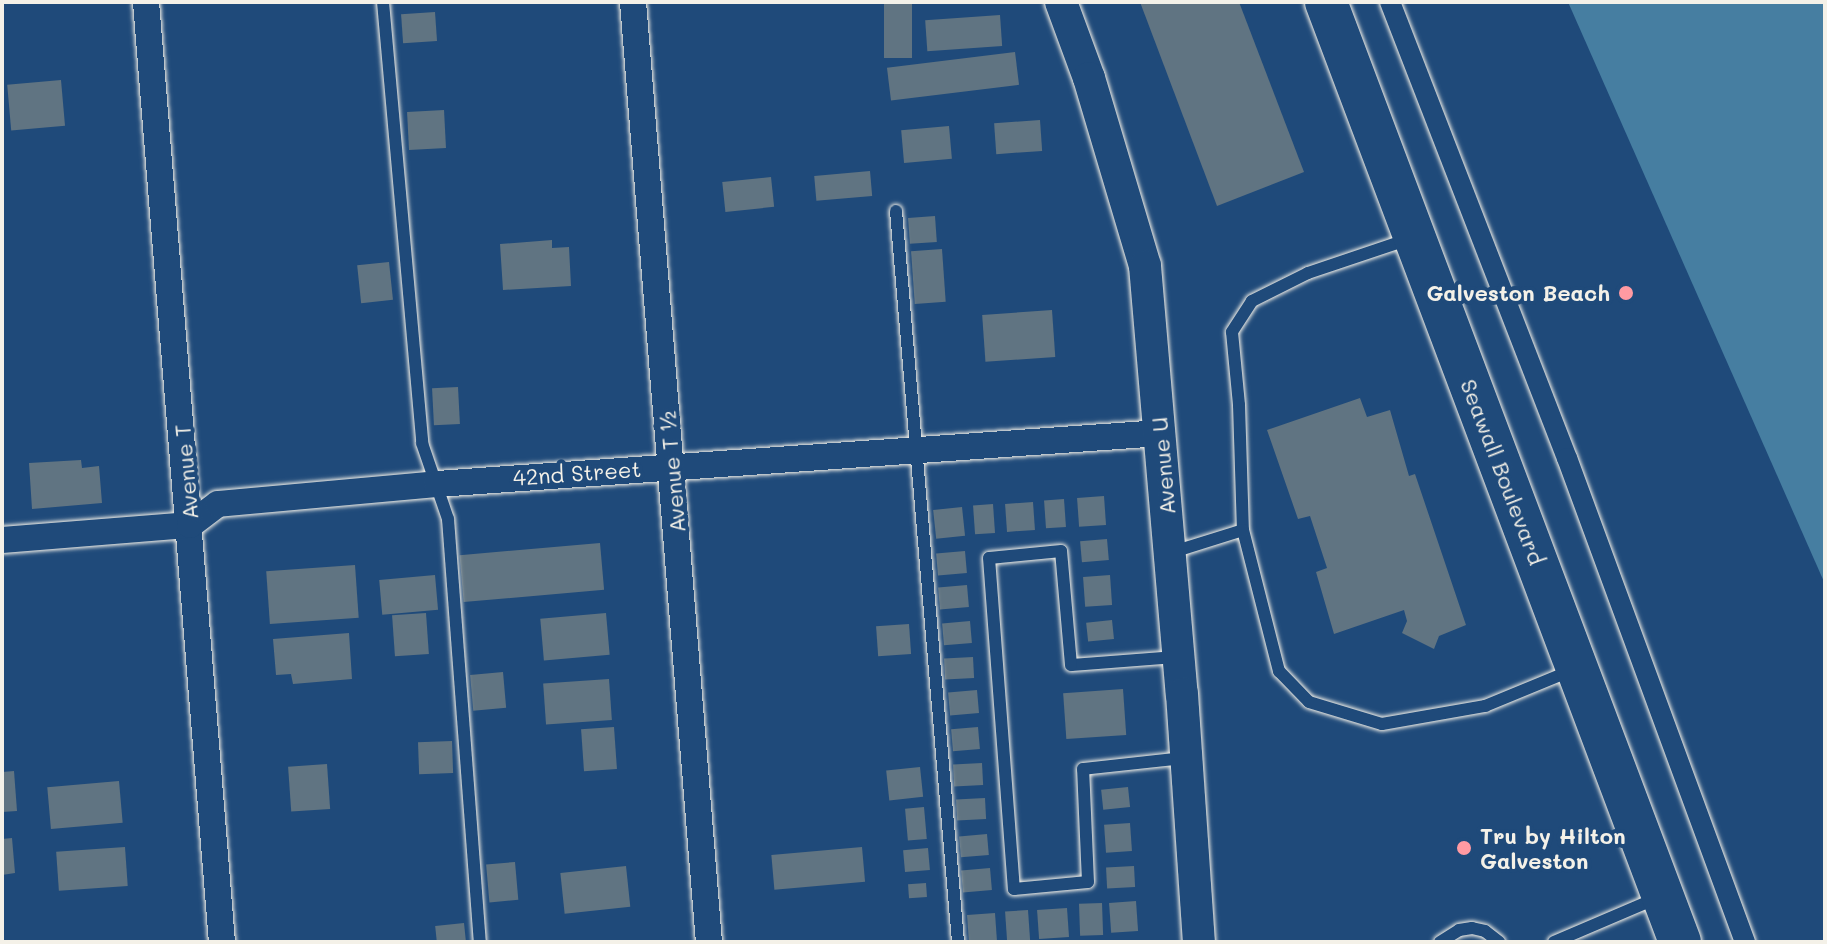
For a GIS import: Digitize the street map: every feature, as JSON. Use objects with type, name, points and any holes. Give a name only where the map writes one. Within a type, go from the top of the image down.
[{"type":"main road","name":"Seawall Boulevard","points":[[1326,2],[1680,942]]},
{"type":"street","name":"Avenue T","points":[[146,2],[222,942]]},
{"type":"street","name":"Avenue T ½","points":[[633,2],[709,942]]},
{"type":"street","name":"Avenue U","points":[[1061,2],[1089,78],[1145,266],[1179,656],[1199,942]]},
{"type":"street","points":[[1390,2],[1567,458],[1745,942]]},
{"type":"street","name":"42nd Street","points":[[2,540],[190,525],[218,504],[671,466],[1160,433]]},
{"type":"lane","points":[[383,2],[422,443],[448,519],[480,942]]},
{"type":"lane","points":[[896,211],[958,942]]},
{"type":"lane","points":[[1415,237],[1308,273],[1252,301],[1232,332],[1239,405],[1243,530],[1279,671],[1309,702],[1382,724],[1485,706],[1577,668]]},
{"type":"lane","points":[[1170,552],[1243,530]]},
{"type":"lane","points":[[1179,656],[1071,665],[1061,551],[989,558],[1014,889],[1088,882],[1083,769],[1187,758]]},
{"type":"lane","points":[[1553,942],[1663,896]]},
{"type":"lane","points":[[1440,942],[1459,930],[1472,928],[1485,931],[1499,942]]},
{"type":"water","points":[[1568,2],[1825,2],[1825,584]]},
{"type":"building","points":[[884,2],[912,2],[912,58],[884,58]]},
{"type":"building","points":[[1140,2],[1239,2],[1304,172],[1217,206]]},
{"type":"building","points":[[435,12],[437,41],[403,43],[401,14]]},
{"type":"building","points":[[1000,15],[1002,46],[927,51],[925,20]]},
{"type":"building","points":[[1015,52],[1019,85],[891,100],[887,68]]},
{"type":"building","points":[[61,80],[65,126],[11,131],[7,85]]},
{"type":"building","points":[[444,110],[446,148],[409,150],[407,112]]},
{"type":"building","points":[[1040,120],[1042,151],[996,154],[994,123]]},
{"type":"building","points":[[949,126],[952,159],[904,163],[901,130]]},
{"type":"building","points":[[870,171],[872,196],[816,201],[814,176]]},
{"type":"building","points":[[771,177],[774,207],[725,212],[722,182]]},
{"type":"building","points":[[935,216],[937,242],[910,244],[908,218]]},
{"type":"building","points":[[552,240],[552,248],[569,247],[571,286],[503,290],[500,244]]},
{"type":"building","points":[[942,249],[946,302],[915,304],[911,251]]},
{"type":"building","points":[[389,262],[393,300],[361,303],[357,265]]},
{"type":"building","points":[[1052,310],[1055,357],[985,362],[982,315]]},
{"type":"building","points":[[458,387],[460,424],[434,425],[432,388]]},
{"type":"building","points":[[1360,398],[1367,417],[1390,410],[1409,476],[1415,474],[1466,625],[1439,636],[1434,649],[1402,633],[1407,621],[1404,610],[1334,634],[1316,572],[1327,568],[1310,516],[1298,519],[1267,430]]},
{"type":"building","points":[[81,460],[82,468],[99,466],[102,503],[32,509],[29,463]]},
{"type":"building","points":[[1104,496],[1106,525],[1079,527],[1077,498]]},
{"type":"building","points":[[1064,499],[1066,527],[1046,528],[1044,500]]},
{"type":"building","points":[[1033,502],[1035,530],[1007,532],[1005,504]]},
{"type":"building","points":[[993,504],[995,533],[975,534],[973,505]]},
{"type":"building","points":[[962,507],[965,536],[936,539],[933,510]]},
{"type":"building","points":[[1107,539],[1109,560],[1082,562],[1080,541]]},
{"type":"building","points":[[600,543],[604,590],[464,602],[460,555]]},
{"type":"building","points":[[965,551],[967,573],[938,575],[936,554]]},
{"type":"building","points":[[355,565],[359,618],[270,624],[266,571]]},
{"type":"building","points":[[435,575],[438,610],[382,615],[379,580]]},
{"type":"building","points":[[1110,575],[1112,605],[1085,607],[1083,577]]},
{"type":"building","points":[[967,585],[969,607],[940,609],[938,588]]},
{"type":"building","points":[[426,613],[429,654],[395,656],[392,615]]},
{"type":"building","points":[[606,613],[610,655],[544,661],[540,619]]},
{"type":"building","points":[[1112,620],[1114,639],[1088,642],[1086,623]]},
{"type":"building","points":[[970,621],[972,643],[944,645],[942,623]]},
{"type":"building","points":[[909,624],[911,654],[878,656],[876,626]]},
{"type":"building","points":[[349,633],[352,679],[293,684],[291,674],[276,675],[273,639]]},
{"type":"building","points":[[973,657],[974,678],[945,679],[944,659]]},
{"type":"building","points":[[503,672],[506,708],[473,711],[470,675]]},
{"type":"building","points":[[609,679],[612,720],[546,725],[543,684]]},
{"type":"building","points":[[1123,689],[1126,735],[1066,739],[1063,693]]},
{"type":"building","points":[[977,690],[979,713],[950,715],[948,693]]},
{"type":"building","points":[[614,727],[617,769],[584,771],[581,729]]},
{"type":"building","points":[[978,727],[980,749],[953,751],[951,729]]},
{"type":"building","points":[[452,741],[453,773],[419,774],[418,742]]},
{"type":"building","points":[[982,763],[983,785],[954,786],[953,765]]},
{"type":"building","points":[[327,764],[330,809],[291,812],[288,767]]},
{"type":"building","points":[[920,767],[923,797],[889,800],[886,771]]},
{"type":"building","points":[[14,771],[17,811],[2,812],[2,772]]},
{"type":"building","points":[[119,781],[123,823],[51,829],[47,787]]},
{"type":"building","points":[[1128,787],[1130,807],[1103,810],[1101,790]]},
{"type":"building","points":[[985,798],[986,819],[957,820],[956,800]]},
{"type":"building","points":[[924,807],[927,839],[908,841],[905,809]]},
{"type":"building","points":[[1130,823],[1132,851],[1106,853],[1104,825]]},
{"type":"building","points":[[987,834],[989,855],[961,857],[959,836]]},
{"type":"building","points":[[12,838],[15,873],[2,875],[2,839]]},
{"type":"building","points":[[125,847],[128,886],[59,891],[56,852]]},
{"type":"building","points":[[862,847],[865,882],[774,890],[771,855]]},
{"type":"building","points":[[928,848],[930,870],[905,872],[903,850]]},
{"type":"building","points":[[515,862],[518,900],[489,902],[486,865]]},
{"type":"building","points":[[626,866],[630,907],[565,914],[560,873]]},
{"type":"building","points":[[1134,866],[1135,887],[1107,888],[1106,867]]},
{"type":"building","points":[[990,868],[992,890],[963,892],[961,871]]},
{"type":"building","points":[[926,883],[927,897],[909,898],[908,884]]},
{"type":"building","points":[[1136,901],[1138,931],[1111,933],[1109,903]]},
{"type":"building","points":[[1102,903],[1103,935],[1080,936],[1079,904]]},
{"type":"building","points":[[1067,908],[1069,937],[1039,939],[1037,910]]},
{"type":"building","points":[[1028,910],[1030,942],[1007,942],[1005,912]]},
{"type":"building","points":[[995,913],[997,941],[969,942],[967,915]]},
{"type":"building","points":[[464,923],[466,942],[437,942],[435,926]]},
{"type":"place","name":"Galveston Beach","points":[[1626,293]]},
{"type":"place","name":"Tru by Hilton Galveston","points":[[1464,848]]}]
